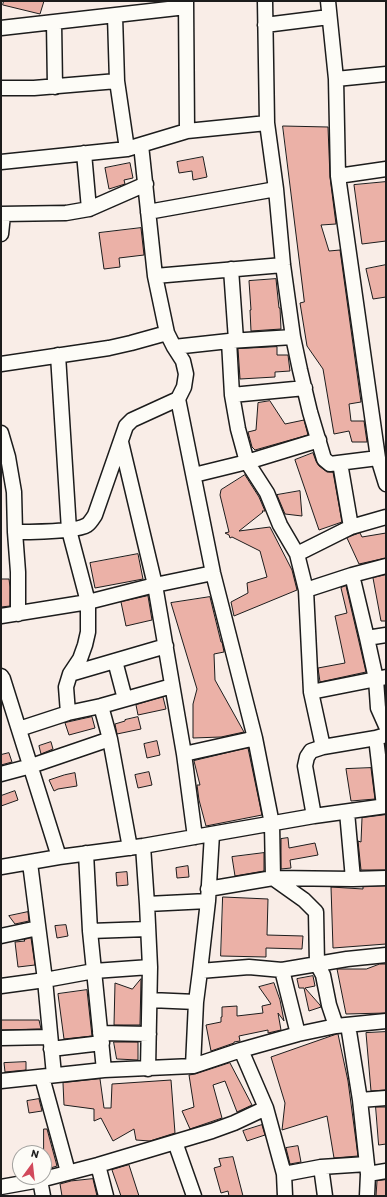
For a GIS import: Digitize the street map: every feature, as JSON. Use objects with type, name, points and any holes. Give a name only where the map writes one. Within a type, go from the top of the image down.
[{"type":"street","points":[[265,1],[268,123],[283,265],[300,370],[310,412],[324,459],[330,464],[382,465]]},
{"type":"street","points":[[328,1],[336,79],[338,176],[386,484]]},
{"type":"street","points":[[1,28],[115,16],[144,6],[186,4],[187,131]]},
{"type":"street","points":[[115,16],[117,81],[127,149]]},
{"type":"street","points":[[266,25],[330,16]]},
{"type":"street","points":[[54,22],[55,86]]},
{"type":"street","points":[[336,79],[386,74]]},
{"type":"street","points":[[1,88],[34,88],[117,81]]},
{"type":"street","points":[[1,162],[127,149],[187,131],[268,123]]},
{"type":"street","points":[[141,145],[155,276],[167,333],[183,361],[186,374],[184,387],[178,399],[213,573],[255,738],[272,824],[273,878]]},
{"type":"street","points":[[84,153],[89,209]]},
{"type":"street","points":[[338,176],[386,169]]},
{"type":"street","points":[[1,234],[2,215],[66,213],[89,209],[146,184]]},
{"type":"street","points":[[148,212],[276,189]]},
{"type":"street","points":[[155,276],[283,265]]},
{"type":"street","points":[[231,269],[233,341],[232,395],[238,429],[247,462],[267,493],[280,525],[296,554],[306,590],[311,692],[323,747]]},
{"type":"street","points":[[1,364],[109,348],[167,333]]},
{"type":"street","points":[[174,347],[294,337]]},
{"type":"street","points":[[58,355],[69,530],[88,602],[88,632],[85,646],[80,659],[70,674],[66,687],[68,713]]},
{"type":"street","points":[[232,395],[305,388]]},
{"type":"street","points":[[15,532],[69,530],[87,525],[95,515],[126,426],[132,420],[178,399]]},
{"type":"street","points":[[1,433],[5,457],[14,492],[18,572],[18,614]]},
{"type":"street","points":[[194,475],[247,462],[318,440]]},
{"type":"street","points":[[121,441],[155,585],[184,754],[195,837]]},
{"type":"street","points":[[340,463],[351,527]]},
{"type":"street","points":[[296,554],[351,527],[386,517]]},
{"type":"street","points":[[306,590],[386,566]]},
{"type":"street","points":[[1,616],[88,602],[155,585],[213,573]]},
{"type":"street","points":[[1,867],[86,853],[137,847],[314,816],[385,806],[384,732],[381,678],[367,638],[352,575]]},
{"type":"street","points":[[367,638],[386,635]]},
{"type":"street","points":[[70,674],[166,646]]},
{"type":"street","points":[[115,661],[125,699]]},
{"type":"street","points":[[1,676],[32,766],[59,857]]},
{"type":"street","points":[[311,692],[381,678]]},
{"type":"street","points":[[19,729],[68,713],[101,706],[172,686]]},
{"type":"street","points":[[101,706],[137,847],[147,904],[150,967],[148,1069]]},
{"type":"street","points":[[314,816],[305,766],[307,757],[311,751],[384,732]]},
{"type":"street","points":[[184,754],[255,738]]},
{"type":"street","points":[[1,774],[32,766],[110,739]]},
{"type":"street","points":[[348,812],[353,879]]},
{"type":"street","points":[[193,1066],[196,1002],[208,895],[212,834]]},
{"type":"street","points":[[86,853],[90,931],[104,1070]]},
{"type":"street","points":[[30,863],[45,980],[51,1043],[48,1076],[68,1172]]},
{"type":"street","points":[[273,878],[304,900],[316,912],[317,964],[323,975],[329,1005],[342,1026],[360,1100],[368,1169],[367,1196]]},
{"type":"street","points":[[147,904],[208,895],[273,878],[386,878]]},
{"type":"street","points":[[1,936],[38,928]]},
{"type":"street","points":[[90,931],[148,929]]},
{"type":"street","points":[[200,971],[249,967],[282,970],[347,959],[386,955]]},
{"type":"street","points":[[1,986],[94,971],[150,967]]},
{"type":"street","points":[[282,970],[298,1034]]},
{"type":"street","points":[[150,1000],[196,1002]]},
{"type":"street","points":[[1,1081],[104,1070],[193,1066],[241,1050],[298,1034],[342,1026],[386,1021]]},
{"type":"street","points":[[1,1038],[51,1043],[149,1034]]},
{"type":"street","points":[[241,1050],[266,1108],[284,1174],[285,1196]]},
{"type":"street","points":[[360,1100],[386,1098]]},
{"type":"street","points":[[52,1177],[98,1166],[175,1142],[234,1123],[266,1108]]},
{"type":"street","points":[[175,1142],[194,1196]]},
{"type":"street","points":[[98,1166],[106,1196]]},
{"type":"street","points":[[284,1174],[321,1167],[386,1171]]},
{"type":"street","points":[[321,1167],[325,1196]]},
{"type":"street","points":[[1,1187],[12,1185]]},
{"type":"street","points":[[41,1185],[43,1196]]},
{"type":"building","points":[[4,1],[44,1],[40,14],[3,5]]},
{"type":"building","points":[[283,126],[328,127],[330,177],[336,224],[321,225],[329,251],[340,250],[361,402],[349,404],[351,421],[364,421],[367,442],[352,442],[349,431],[334,434],[323,369],[307,346],[300,303],[304,302]]},
{"type":"building","points":[[203,157],[207,177],[193,180],[192,171],[179,173],[177,162]]},
{"type":"building","points":[[130,163],[133,178],[124,180],[125,184],[109,189],[105,168]]},
{"type":"building","points":[[386,182],[386,241],[362,244],[354,185]]},
{"type":"building","points":[[141,228],[144,255],[119,258],[120,267],[104,269],[99,233]]},
{"type":"building","points":[[386,265],[386,297],[373,299],[366,269]]},
{"type":"building","points":[[276,279],[281,329],[251,331],[249,281]]},
{"type":"building","points":[[277,347],[277,355],[288,355],[290,371],[275,372],[275,377],[240,379],[238,349]]},
{"type":"building","points":[[270,401],[285,424],[304,420],[308,435],[255,450],[252,447],[248,432],[256,430],[258,403]]},
{"type":"building","points":[[313,453],[319,466],[327,472],[333,472],[342,522],[319,530],[295,460]]},
{"type":"building","points":[[245,475],[259,497],[265,511],[262,511],[263,512],[239,531],[270,527],[292,570],[297,590],[234,616],[231,602],[248,593],[247,583],[267,577],[260,551],[232,537],[230,538],[229,535],[225,533],[229,532],[220,495],[221,490]]},
{"type":"building","points":[[300,491],[302,516],[285,514],[277,495]]},
{"type":"building","points":[[360,533],[362,537],[386,533],[386,558],[359,564],[347,538]]},
{"type":"building","points":[[138,554],[143,579],[95,588],[90,563]]},
{"type":"building","points":[[386,575],[386,621],[381,621],[373,578]]},
{"type":"building","points":[[1,579],[9,579],[10,606],[1,607]]},
{"type":"building","points":[[346,586],[366,672],[320,682],[318,668],[345,663],[335,616],[347,613],[341,588]]},
{"type":"building","points":[[148,596],[152,620],[126,626],[121,602]]},
{"type":"building","points":[[210,597],[224,652],[214,654],[215,680],[244,732],[221,737],[193,738],[193,704],[197,689],[171,603]]},
{"type":"building","points":[[163,697],[166,709],[138,715],[136,705]]},
{"type":"building","points":[[92,717],[95,728],[69,735],[65,723]]},
{"type":"building","points":[[138,717],[141,729],[117,734],[115,724]]},
{"type":"building","points":[[157,741],[160,755],[147,758],[144,744]]},
{"type":"building","points":[[51,742],[53,749],[41,754],[39,746]]},
{"type":"building","points":[[248,748],[262,815],[206,826],[199,800],[197,785],[200,785],[194,761]]},
{"type":"building","points":[[9,753],[12,762],[1,765],[1,755]]},
{"type":"building","points":[[371,768],[375,799],[351,801],[346,769]]},
{"type":"building","points":[[149,772],[152,785],[138,788],[135,775]]},
{"type":"building","points":[[75,773],[77,786],[54,791],[49,780]]},
{"type":"building","points":[[15,791],[18,800],[1,806],[1,796]]},
{"type":"building","points":[[386,815],[386,870],[361,870],[358,841],[361,842],[362,818]]},
{"type":"building","points":[[288,838],[289,848],[315,843],[318,855],[290,860],[291,868],[281,869],[281,839]]},
{"type":"building","points":[[264,853],[264,871],[235,876],[232,857]]},
{"type":"building","points":[[188,866],[189,877],[177,878],[176,868]]},
{"type":"building","points":[[127,872],[128,885],[117,886],[116,873]]},
{"type":"building","points":[[386,886],[386,944],[333,948],[331,887],[363,889],[363,887]]},
{"type":"building","points":[[223,897],[268,899],[267,935],[303,936],[302,949],[266,948],[266,957],[221,956]]},
{"type":"building","points":[[28,912],[29,921],[15,924],[9,916]]},
{"type":"building","points":[[66,925],[68,936],[57,938],[55,926]]},
{"type":"building","points":[[31,938],[35,965],[18,967],[15,942],[25,941],[24,940]]},
{"type":"building","points":[[380,964],[386,964],[386,1013],[346,1014],[337,969],[366,969]]},
{"type":"building","points":[[313,976],[315,986],[305,988],[321,1007],[309,1011],[304,988],[299,988],[297,979]]},
{"type":"building","points":[[141,979],[140,1025],[114,1025],[115,983],[132,989]]},
{"type":"building","points":[[274,983],[280,1000],[284,1021],[278,1013],[281,1030],[268,1033],[268,1030],[239,1036],[240,1041],[211,1051],[206,1025],[221,1022],[222,1007],[237,1006],[237,1016],[263,1013],[262,1006],[271,1004],[259,987]]},
{"type":"building","points":[[87,990],[92,1036],[64,1039],[58,994]]},
{"type":"building","points":[[1,1020],[39,1020],[41,1029],[1,1030]]},
{"type":"building","points":[[386,1032],[386,1090],[371,1091],[366,1033]]},
{"type":"building","points":[[338,1034],[348,1081],[358,1156],[334,1158],[327,1116],[282,1130],[285,1103],[271,1057]]},
{"type":"building","points":[[114,1042],[138,1042],[138,1060],[117,1059]]},
{"type":"building","points":[[26,1062],[26,1070],[5,1072],[4,1063]]},
{"type":"building","points":[[230,1063],[252,1105],[237,1112],[225,1081],[213,1085],[222,1118],[190,1129],[182,1111],[194,1107],[189,1075]]},
{"type":"building","points":[[100,1079],[104,1108],[111,1108],[112,1084],[171,1080],[175,1133],[150,1141],[136,1140],[134,1129],[113,1141],[101,1118],[94,1121],[94,1109],[64,1105],[63,1083]]},
{"type":"building","points":[[39,1099],[42,1111],[29,1113],[27,1101]]},
{"type":"building","points":[[376,1107],[386,1107],[386,1144],[379,1145]]},
{"type":"building","points":[[262,1125],[265,1135],[247,1141],[243,1131]]},
{"type":"building","points":[[44,1129],[47,1129],[51,1145],[44,1145]]},
{"type":"building","points":[[298,1146],[301,1162],[290,1164],[286,1148]]},
{"type":"building","points":[[52,1148],[57,1166],[52,1168]]},
{"type":"building","points":[[233,1157],[243,1196],[229,1196],[228,1191],[221,1193],[214,1168],[221,1166],[219,1159]]},
{"type":"building","points":[[129,1165],[139,1196],[121,1196],[112,1170]]},
{"type":"building","points":[[93,1179],[97,1196],[62,1196],[60,1184],[71,1181]]},
{"type":"building","points":[[386,1180],[386,1196],[376,1196],[377,1181]]}]
